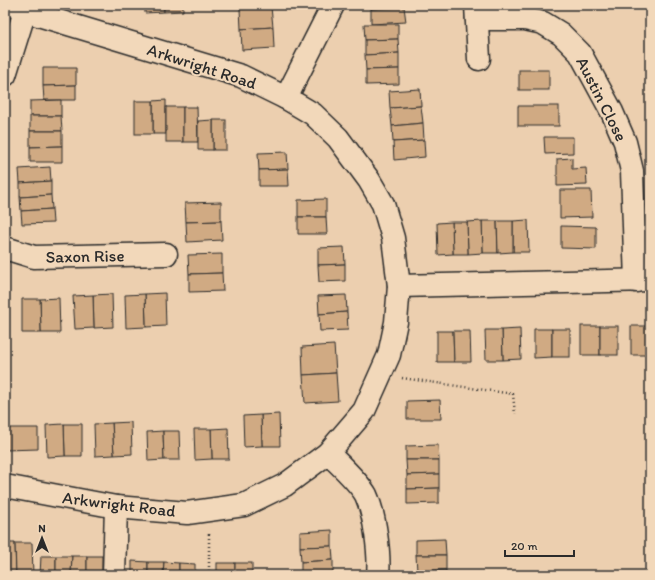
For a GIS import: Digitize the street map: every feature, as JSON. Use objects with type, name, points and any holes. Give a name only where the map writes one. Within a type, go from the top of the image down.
[{"type":"street","points":[[286,98],[333,5]]},
{"type":"street","points":[[5,75],[19,8]]},
{"type":"street","name":"Arkwright Road","points":[[5,486],[116,507],[188,513],[244,504],[285,485],[328,453],[364,411],[389,355],[396,322],[399,286],[393,238],[383,204],[369,180],[338,138],[312,114],[286,98],[241,76],[19,8]]},
{"type":"street","name":"Austin Close","points":[[399,286],[643,280],[632,171],[625,142],[612,112],[580,53],[561,34],[543,23],[477,12],[479,59]]},
{"type":"street","name":"Saxon Rise","points":[[5,248],[34,257],[166,254]]},
{"type":"street","points":[[328,453],[366,495],[378,544],[378,575]]},
{"type":"street","points":[[114,575],[116,507]]},
{"type":"path","points":[[380,375],[513,394],[515,414]]},
{"type":"path","points":[[209,575],[210,510]]},
{"type":"building","points":[[145,5],[164,5],[164,12],[145,13]]},
{"type":"building","points":[[164,5],[183,5],[183,11],[164,12]]},
{"type":"building","points":[[370,5],[404,5],[404,7],[371,9]]},
{"type":"building","points":[[271,7],[273,27],[241,29],[240,9]]},
{"type":"building","points":[[404,7],[406,22],[371,24],[371,9]]},
{"type":"building","points":[[364,24],[398,24],[398,39],[365,40]]},
{"type":"building","points":[[273,27],[274,48],[242,50],[241,29]]},
{"type":"building","points":[[398,39],[399,53],[365,55],[365,40]]},
{"type":"building","points":[[399,53],[399,69],[366,70],[365,55]]},
{"type":"building","points":[[43,68],[76,68],[76,85],[43,86]]},
{"type":"building","points":[[399,69],[399,84],[366,85],[366,70]]},
{"type":"building","points":[[519,70],[549,70],[549,90],[519,90]]},
{"type":"building","points":[[76,85],[76,100],[44,100],[43,86]]},
{"type":"building","points":[[420,89],[421,106],[390,108],[389,91]]},
{"type":"building","points":[[61,100],[61,116],[30,116],[30,101]]},
{"type":"building","points":[[166,100],[166,134],[153,134],[153,101]]},
{"type":"building","points":[[135,101],[153,101],[153,134],[135,134]]},
{"type":"building","points":[[421,106],[423,123],[392,126],[390,108]]},
{"type":"building","points":[[518,106],[559,106],[559,126],[518,126]]},
{"type":"building","points":[[166,107],[183,107],[183,142],[166,142]]},
{"type":"building","points":[[183,107],[197,107],[198,142],[183,142]]},
{"type":"building","points":[[30,116],[61,116],[62,131],[30,131]]},
{"type":"building","points":[[213,120],[226,120],[226,150],[213,150]]},
{"type":"building","points":[[213,120],[213,150],[198,150],[198,121]]},
{"type":"building","points":[[423,123],[424,140],[393,142],[392,126]]},
{"type":"building","points":[[30,131],[62,131],[62,146],[30,147]]},
{"type":"building","points":[[544,137],[573,137],[573,153],[545,154]]},
{"type":"building","points":[[424,140],[425,157],[394,160],[393,142]]},
{"type":"building","points":[[62,146],[62,162],[30,162],[30,147]]},
{"type":"building","points":[[287,152],[288,169],[259,170],[258,153]]},
{"type":"building","points":[[572,158],[572,169],[586,168],[587,185],[557,186],[557,159]]},
{"type":"building","points":[[50,167],[51,181],[20,183],[19,169]]},
{"type":"building","points":[[288,169],[289,186],[259,186],[259,170]]},
{"type":"building","points":[[51,181],[51,195],[20,197],[20,183]]},
{"type":"building","points":[[560,190],[591,190],[592,217],[560,218]]},
{"type":"building","points":[[51,195],[52,209],[21,211],[20,197]]},
{"type":"building","points":[[326,199],[326,217],[298,217],[298,200]]},
{"type":"building","points":[[221,202],[221,221],[186,222],[185,203]]},
{"type":"building","points":[[52,209],[53,223],[22,224],[21,211]]},
{"type":"building","points":[[298,217],[326,217],[327,234],[298,234]]},
{"type":"building","points":[[528,220],[529,252],[513,252],[513,221]]},
{"type":"building","points":[[221,221],[222,240],[187,242],[186,222]]},
{"type":"building","points":[[482,221],[497,221],[498,253],[483,253]]},
{"type":"building","points":[[482,221],[483,253],[468,254],[467,222]]},
{"type":"building","points":[[497,221],[513,221],[513,252],[498,253]]},
{"type":"building","points":[[452,222],[467,222],[468,254],[453,254]]},
{"type":"building","points":[[452,222],[453,254],[438,255],[437,223]]},
{"type":"building","points":[[561,226],[596,227],[596,249],[561,248]]},
{"type":"building","points":[[344,247],[345,264],[318,265],[318,248]]},
{"type":"building","points":[[222,254],[222,273],[189,274],[188,255]]},
{"type":"building","points":[[345,264],[345,281],[319,282],[318,265]]},
{"type":"building","points":[[222,273],[223,291],[189,292],[189,274]]},
{"type":"building","points":[[165,293],[166,326],[146,327],[145,294]]},
{"type":"building","points":[[112,294],[113,327],[94,328],[93,295]]},
{"type":"building","points":[[145,294],[146,327],[126,328],[125,295]]},
{"type":"building","points":[[5,295],[6,329],[5,329]]},
{"type":"building","points":[[93,295],[94,328],[75,329],[73,296]]},
{"type":"building","points":[[346,295],[347,312],[319,314],[318,296]]},
{"type":"building","points":[[59,298],[60,333],[41,333],[40,299]]},
{"type":"building","points":[[22,299],[40,299],[41,333],[22,333]]},
{"type":"building","points":[[347,312],[348,330],[320,331],[319,314]]},
{"type":"building","points":[[581,326],[600,326],[600,355],[581,355]]},
{"type":"building","points":[[600,326],[618,326],[618,355],[600,355]]},
{"type":"building","points":[[631,326],[649,326],[649,355],[631,355]]},
{"type":"building","points":[[650,326],[650,355],[649,355]]},
{"type":"building","points":[[520,329],[521,359],[503,360],[502,330]]},
{"type":"building","points":[[534,329],[552,329],[552,357],[534,358]]},
{"type":"building","points":[[552,329],[570,329],[570,357],[552,357]]},
{"type":"building","points":[[485,330],[502,330],[503,360],[486,360]]},
{"type":"building","points":[[437,331],[453,331],[454,362],[437,362]]},
{"type":"building","points":[[453,331],[470,331],[471,362],[454,362]]},
{"type":"building","points":[[334,345],[336,373],[303,375],[302,347]]},
{"type":"building","points":[[336,373],[338,401],[305,403],[303,375]]},
{"type":"building","points":[[440,400],[441,419],[407,419],[407,401]]},
{"type":"building","points":[[279,414],[280,446],[262,446],[261,415]]},
{"type":"building","points":[[261,415],[262,446],[244,447],[243,416]]},
{"type":"building","points":[[131,422],[132,454],[114,455],[112,423]]},
{"type":"building","points":[[112,423],[114,455],[95,456],[94,424]]},
{"type":"building","points":[[64,424],[82,424],[82,456],[65,456]]},
{"type":"building","points":[[64,424],[65,456],[47,457],[46,425]]},
{"type":"building","points":[[5,428],[38,428],[38,449],[5,450]]},
{"type":"building","points":[[228,428],[229,459],[212,459],[211,429]]},
{"type":"building","points":[[194,429],[211,429],[212,459],[195,460]]},
{"type":"building","points":[[163,431],[164,460],[148,461],[147,432]]},
{"type":"building","points":[[163,431],[179,431],[180,460],[164,460]]},
{"type":"building","points":[[438,445],[439,460],[406,460],[406,446]]},
{"type":"building","points":[[406,460],[439,460],[439,474],[407,475]]},
{"type":"building","points":[[439,474],[439,488],[407,489],[407,475]]},
{"type":"building","points":[[439,488],[439,503],[407,504],[407,489]]},
{"type":"building","points":[[332,530],[332,546],[300,547],[300,532]]},
{"type":"building","points":[[445,539],[446,555],[416,555],[416,540]]},
{"type":"building","points":[[5,543],[15,543],[16,575],[5,575]]},
{"type":"building","points":[[15,543],[32,543],[33,575],[16,575]]},
{"type":"building","points":[[332,546],[333,560],[301,562],[300,547]]},
{"type":"building","points":[[416,555],[446,555],[446,570],[417,571]]},
{"type":"building","points":[[41,556],[56,556],[56,575],[40,575]]},
{"type":"building","points":[[56,556],[72,556],[71,575],[56,575]]},
{"type":"building","points":[[72,556],[87,556],[87,575],[71,575]]},
{"type":"building","points":[[87,556],[102,556],[102,575],[87,575]]},
{"type":"building","points":[[333,560],[333,575],[301,575],[301,562]]},
{"type":"building","points":[[132,561],[148,562],[148,575],[132,575]]},
{"type":"building","points":[[148,562],[164,562],[163,575],[148,575]]},
{"type":"building","points":[[164,562],[179,563],[179,575],[163,575]]},
{"type":"building","points":[[179,563],[195,564],[195,575],[179,575]]},
{"type":"building","points":[[217,563],[235,563],[235,575],[217,575]]},
{"type":"building","points":[[235,563],[252,563],[252,575],[235,575]]},
{"type":"building","points":[[446,570],[446,575],[417,575],[417,571]]}]
